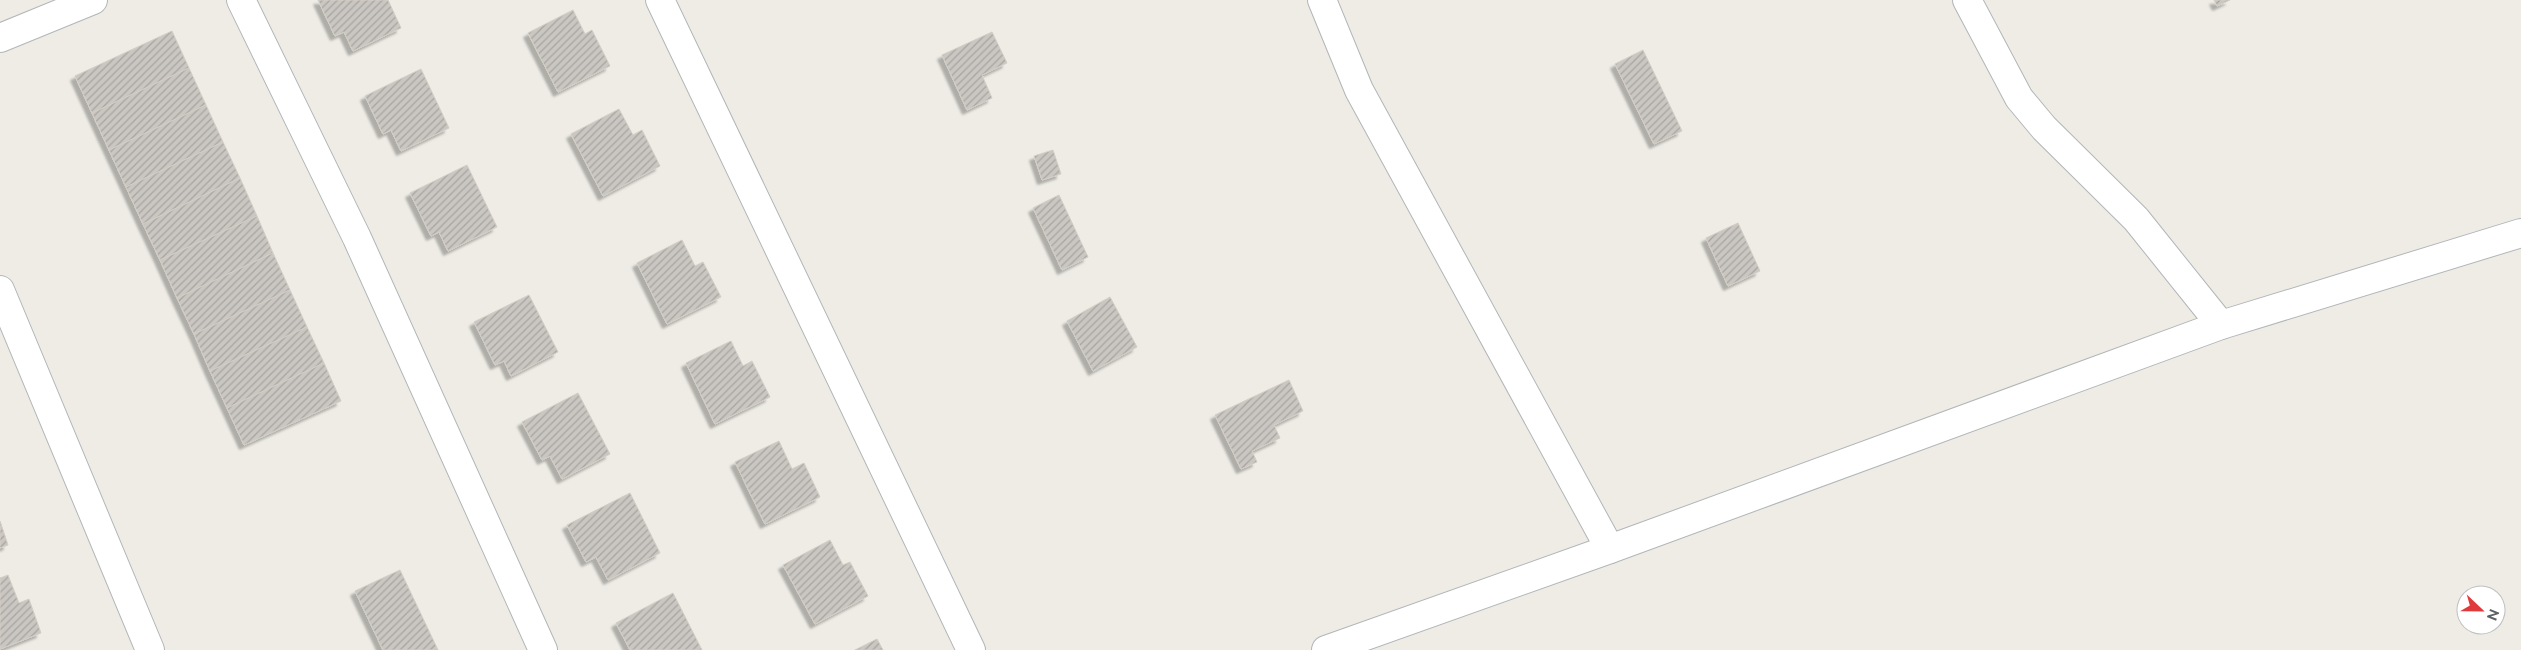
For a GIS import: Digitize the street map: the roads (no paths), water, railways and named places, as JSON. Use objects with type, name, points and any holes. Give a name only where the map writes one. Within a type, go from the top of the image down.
[{"type":"street","points":[[0,38],[93,0]]},
{"type":"street","points":[[241,0],[357,238],[543,650]]},
{"type":"street","points":[[660,0],[971,650]]},
{"type":"street","points":[[1322,0],[1358,90],[1610,549]]},
{"type":"street","points":[[1967,0],[2020,98],[2044,128],[2136,219],[2221,325]]},
{"type":"street","points":[[1326,650],[1610,549],[2221,325],[2521,233]]},
{"type":"street","points":[[0,290],[150,650]]}]
